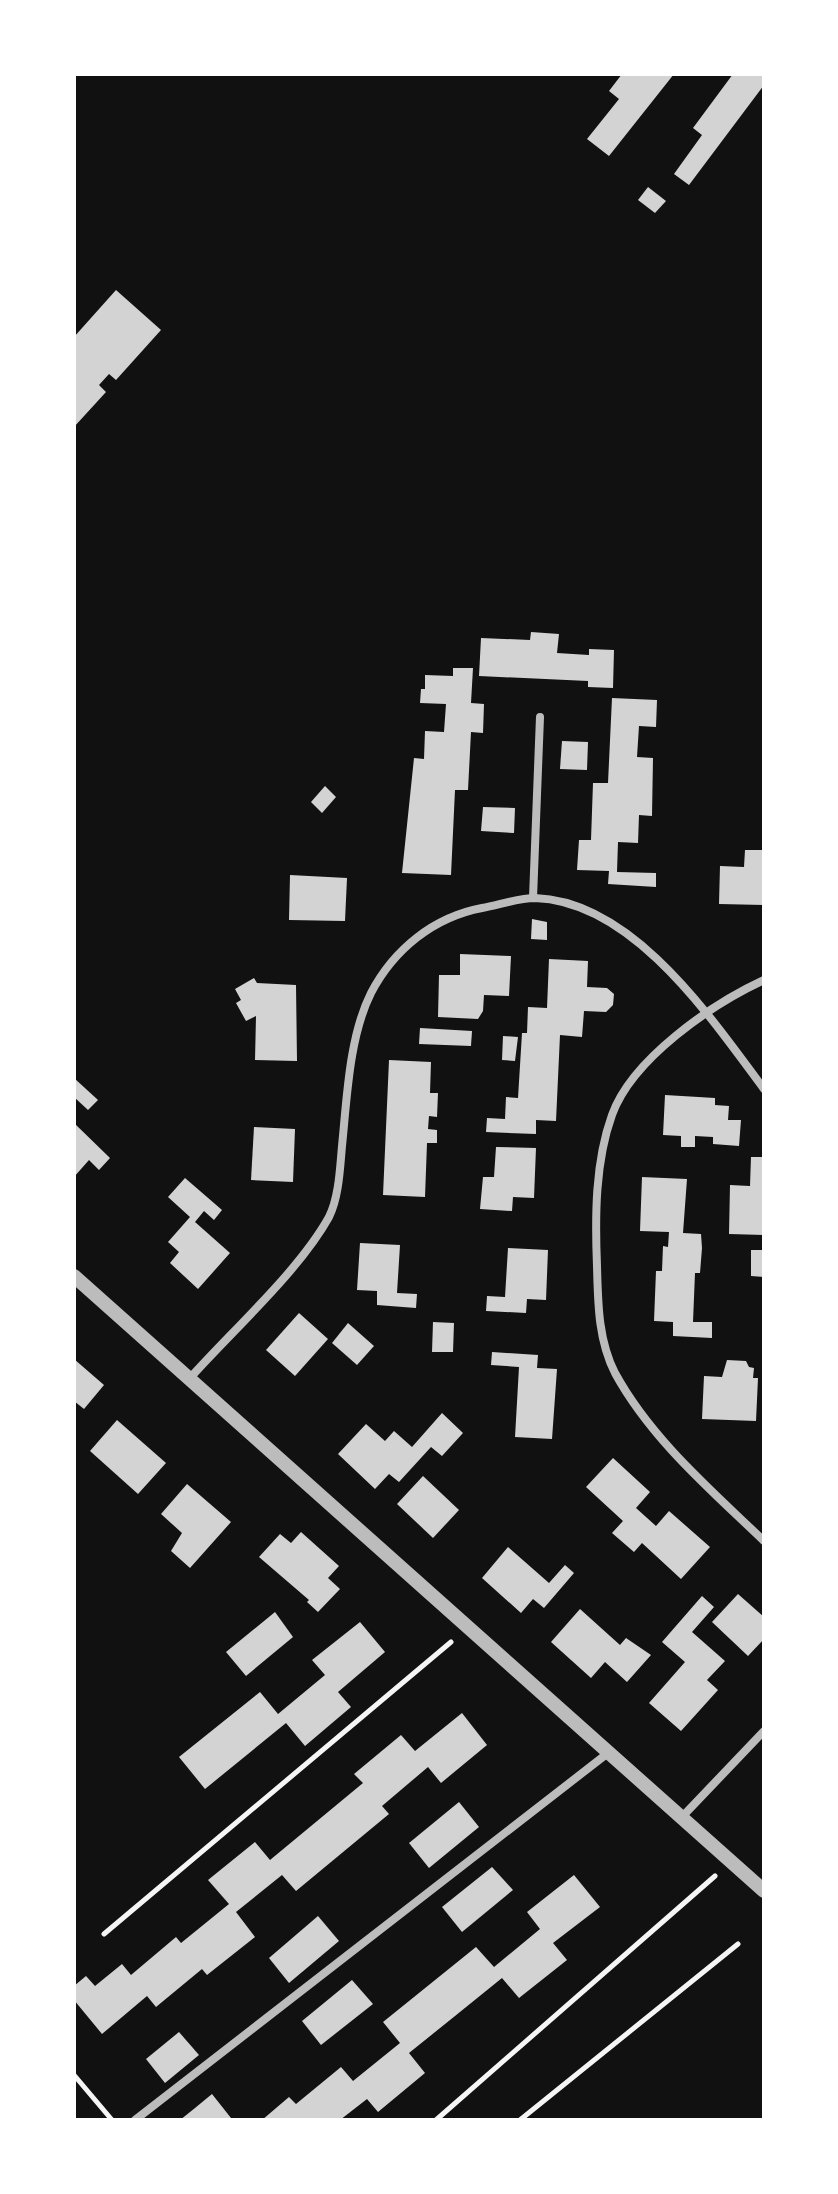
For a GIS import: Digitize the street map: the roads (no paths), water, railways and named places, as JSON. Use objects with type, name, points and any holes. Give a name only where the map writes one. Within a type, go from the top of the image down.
[{"type":"street","points":[[533,898],[540,717]]},
{"type":"street","points":[[191,1377],[297,1261],[330,1216],[340,1174],[350,1065],[371,993],[408,941],[463,912],[533,898],[569,902],[629,932],[704,1012],[764,1089]]},
{"type":"street","points":[[764,980],[704,1012],[644,1065],[613,1113],[601,1161],[595,1229],[599,1325],[613,1370],[640,1413],[693,1472],[764,1541]]},
{"type":"street","points":[[74,1276],[191,1377],[467,1629],[764,1891]]},
{"type":"street","points":[[681,1818],[764,1731]]},
{"type":"street","points":[[135,2120],[608,1753]]}]
